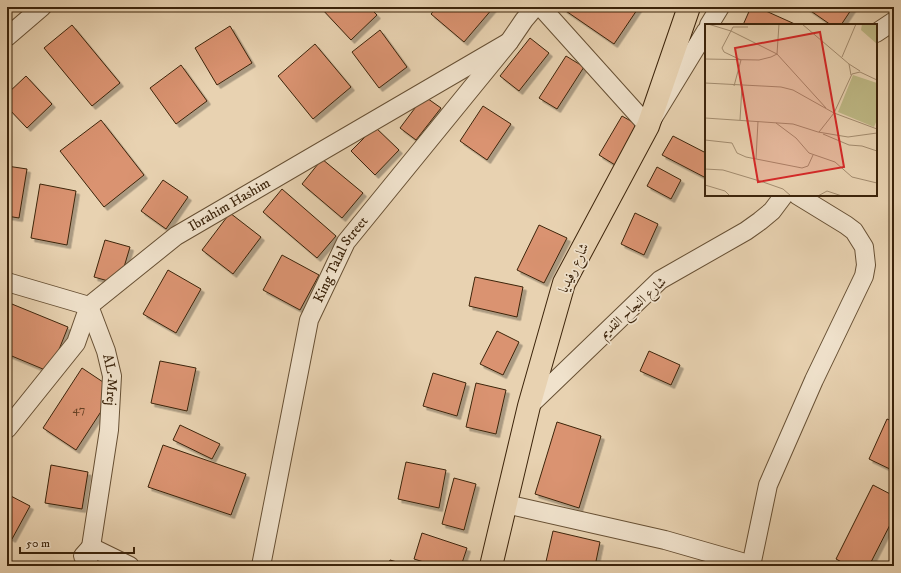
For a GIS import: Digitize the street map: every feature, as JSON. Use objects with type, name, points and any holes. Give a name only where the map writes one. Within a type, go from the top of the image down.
[{"type":"main road","name":"شارع رفيديا","points":[[491,566],[529,406],[564,283],[648,126],[689,7]]},
{"type":"street","points":[[7,37],[42,7]]},
{"type":"street","name":"King Talal Street","points":[[261,566],[309,320],[346,242],[509,42],[535,7]]},
{"type":"street","points":[[540,7],[648,126],[705,33]]},
{"type":"street","points":[[711,24],[720,7]]},
{"type":"street","points":[[877,32],[894,21]]},
{"type":"street","name":"Ibrahim Hashim","points":[[89,306],[176,236],[509,42]]},
{"type":"street","name":"شارع النجاح القديم","points":[[529,406],[660,280],[760,221],[772,211],[783,196]]},
{"type":"street","points":[[506,504],[665,540],[752,565],[768,485],[814,380],[864,276],[866,265],[864,247],[854,232],[846,225],[799,196]]},
{"type":"street","points":[[7,282],[89,306],[76,343],[7,429]]},
{"type":"street","name":"AL-Mrej","points":[[87,566],[109,430],[112,376],[106,351],[89,306]]},
{"type":"street","points":[[74,566],[91,547],[130,566]]},
{"type":"building","points":[[321,7],[369,7],[377,15],[351,40]]},
{"type":"building","points":[[437,7],[493,8],[464,42],[431,14]]},
{"type":"building","points":[[564,7],[639,7],[614,44],[563,9]]},
{"type":"building","points":[[751,7],[757,7],[795,24],[743,24]]},
{"type":"building","points":[[805,7],[853,7],[842,24],[830,24]]},
{"type":"building","points":[[72,25],[120,83],[92,106],[44,48]]},
{"type":"building","points":[[230,26],[252,63],[217,85],[195,48]]},
{"type":"building","points":[[380,30],[407,67],[379,88],[352,52]]},
{"type":"building","points":[[530,38],[549,53],[519,91],[500,76]]},
{"type":"building","points":[[315,44],[351,87],[313,119],[278,76]]},
{"type":"building","points":[[566,56],[584,67],[557,109],[539,98]]},
{"type":"building","points":[[181,65],[207,101],[176,124],[150,88]]},
{"type":"building","points":[[26,76],[52,104],[27,128],[7,107],[7,94]]},
{"type":"building","points":[[424,96],[441,108],[416,140],[400,128]]},
{"type":"building","points":[[483,106],[511,124],[487,160],[460,141]]},
{"type":"building","points":[[622,116],[643,128],[620,168],[599,155]]},
{"type":"building","points":[[101,120],[144,175],[104,207],[60,151]]},
{"type":"building","points":[[375,127],[399,150],[375,175],[351,151]]},
{"type":"building","points":[[673,136],[705,152],[705,177],[662,155]]},
{"type":"building","points":[[322,159],[363,193],[342,218],[302,184]]},
{"type":"building","points":[[7,166],[27,169],[19,218],[7,216]]},
{"type":"building","points":[[657,167],[681,180],[671,199],[647,186]]},
{"type":"building","points":[[163,180],[188,197],[166,229],[141,211]]},
{"type":"building","points":[[40,184],[76,191],[67,245],[31,238]]},
{"type":"building","points":[[282,189],[336,236],[317,258],[263,212]]},
{"type":"building","points":[[230,213],[261,237],[233,274],[202,250]]},
{"type":"building","points":[[635,213],[658,224],[644,255],[621,244]]},
{"type":"building","points":[[539,225],[567,238],[544,283],[517,270]]},
{"type":"building","points":[[105,240],[130,247],[119,284],[94,277]]},
{"type":"building","points":[[282,255],[319,275],[300,310],[263,290]]},
{"type":"building","points":[[168,270],[201,289],[176,333],[143,314]]},
{"type":"building","points":[[475,277],[523,287],[517,317],[469,306]]},
{"type":"building","points":[[7,302],[68,327],[50,372],[7,354]]},
{"type":"building","points":[[497,331],[519,342],[503,375],[480,364]]},
{"type":"building","points":[[649,351],[680,365],[671,385],[640,371]]},
{"type":"building","points":[[160,361],[196,368],[187,411],[151,403]]},
{"type":"building","points":[[82,368],[115,390],[76,450],[43,428]]},
{"type":"building","points":[[433,373],[466,383],[457,416],[423,406]]},
{"type":"building","points":[[476,383],[506,390],[496,434],[466,427]]},
{"type":"building","points":[[887,419],[894,422],[894,471],[869,459]]},
{"type":"building","points":[[557,422],[601,436],[579,508],[535,494]]},
{"type":"building","points":[[180,425],[220,444],[212,459],[173,440]]},
{"type":"building","points":[[163,445],[246,474],[231,515],[148,487]]},
{"type":"building","points":[[406,462],[446,470],[439,508],[398,499]]},
{"type":"building","points":[[51,465],[88,472],[82,509],[45,503]]},
{"type":"building","points":[[454,478],[476,484],[464,530],[442,524]]},
{"type":"building","points":[[873,485],[894,496],[894,517],[869,566],[849,566],[836,559]]},
{"type":"building","points":[[7,494],[30,506],[12,539],[7,536]]},
{"type":"building","points":[[553,531],[600,542],[595,566],[545,566]]},
{"type":"building","points":[[422,533],[467,548],[461,566],[437,566],[414,559]]},
{"type":"building","points":[[390,560],[411,566],[388,566]]}]
